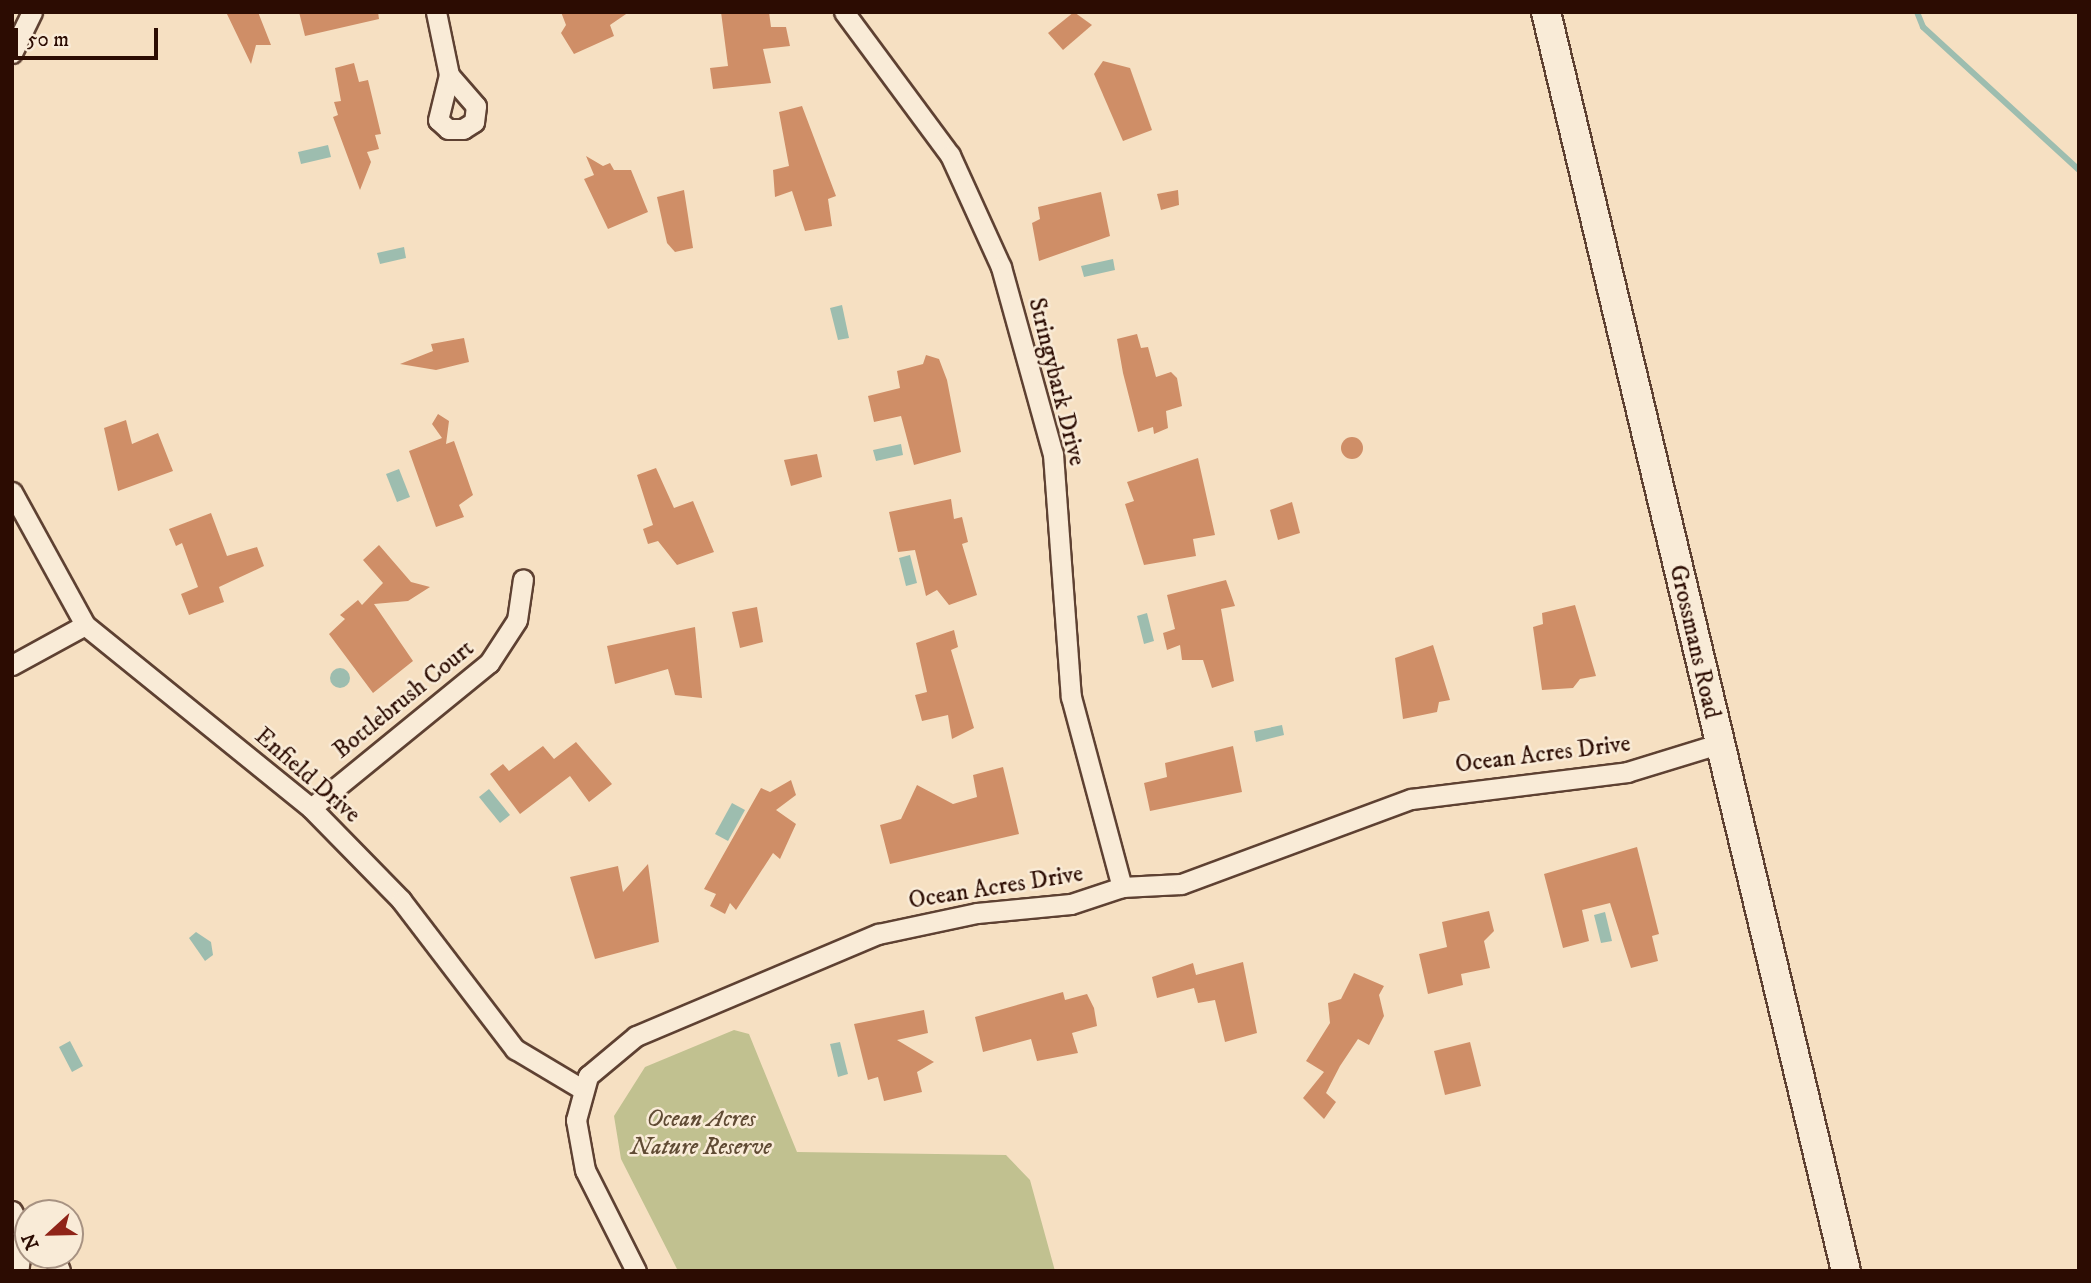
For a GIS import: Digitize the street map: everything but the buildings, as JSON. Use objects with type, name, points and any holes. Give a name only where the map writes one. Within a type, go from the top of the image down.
[{"type":"street","points":[[12,53],[32,12]]},
{"type":"street","points":[[436,12],[449,75]]},
{"type":"street","name":"Stringybark Drive","points":[[844,12],[950,155],[1001,267],[1053,454],[1071,697],[1122,887]]},
{"type":"street","name":"Grossmans Road","points":[[1546,12],[1718,744],[1846,1271]]},
{"type":"street","name":"Enfield Drive","points":[[12,492],[85,625],[311,808],[401,900],[515,1049],[582,1089]]},
{"type":"street","name":"Bottlebrush Court","points":[[311,808],[489,663],[517,620],[523,579]]},
{"type":"street","points":[[12,665],[85,625]]},
{"type":"street","name":"Ocean Acres Drive","points":[[582,1089],[601,1061],[636,1037],[878,934],[976,913],[1071,904],[1122,887],[1159,888],[1210,876],[1411,799],[1627,772],[1718,744]]},
{"type":"street","points":[[582,1089],[580,1152],[636,1271]]},
{"type":"green space","name":"Ocean Acres Nature Reserve","points":[[734,1030],[749,1034],[797,1152],[1006,1155],[1030,1180],[1055,1271],[678,1271],[621,1159],[614,1116],[645,1067]]},
{"type":"shaded area","points":[[328,145],[331,157],[301,164],[298,152]]},
{"type":"shaded area","points":[[404,247],[406,258],[380,264],[377,253]]},
{"type":"shaded area","points":[[1113,259],[1115,270],[1084,277],[1081,266]]},
{"type":"shaded area","points":[[842,305],[849,338],[838,340],[830,308]]},
{"type":"shaded area","points":[[901,444],[903,455],[876,461],[873,450]]},
{"type":"shaded area","points":[[399,469],[410,497],[397,502],[386,474]]},
{"type":"shaded area","points":[[910,555],[917,583],[906,586],[899,558]]},
{"type":"shaded area","points":[[1147,613],[1154,641],[1144,644],[1137,616]]},
{"type":"shaded area","points":[[340,668],[347,671],[350,678],[347,685],[340,688],[333,685],[330,678],[333,671]]},
{"type":"shaded area","points":[[1282,725],[1284,735],[1256,742],[1254,731]]},
{"type":"shaded area","points":[[489,789],[510,815],[500,823],[479,797]]},
{"type":"shaded area","points":[[732,803],[745,810],[728,841],[715,834]]},
{"type":"shaded area","points":[[1605,912],[1612,941],[1601,943],[1594,915]]},
{"type":"shaded area","points":[[196,932],[211,942],[213,955],[205,961],[189,938]]},
{"type":"shaded area","points":[[70,1041],[83,1066],[72,1072],[59,1047]]},
{"type":"shaded area","points":[[840,1042],[848,1074],[838,1077],[830,1044]]},
{"type":"waterway","points":[[1917,12],[1923,27],[2079,170]]}]
